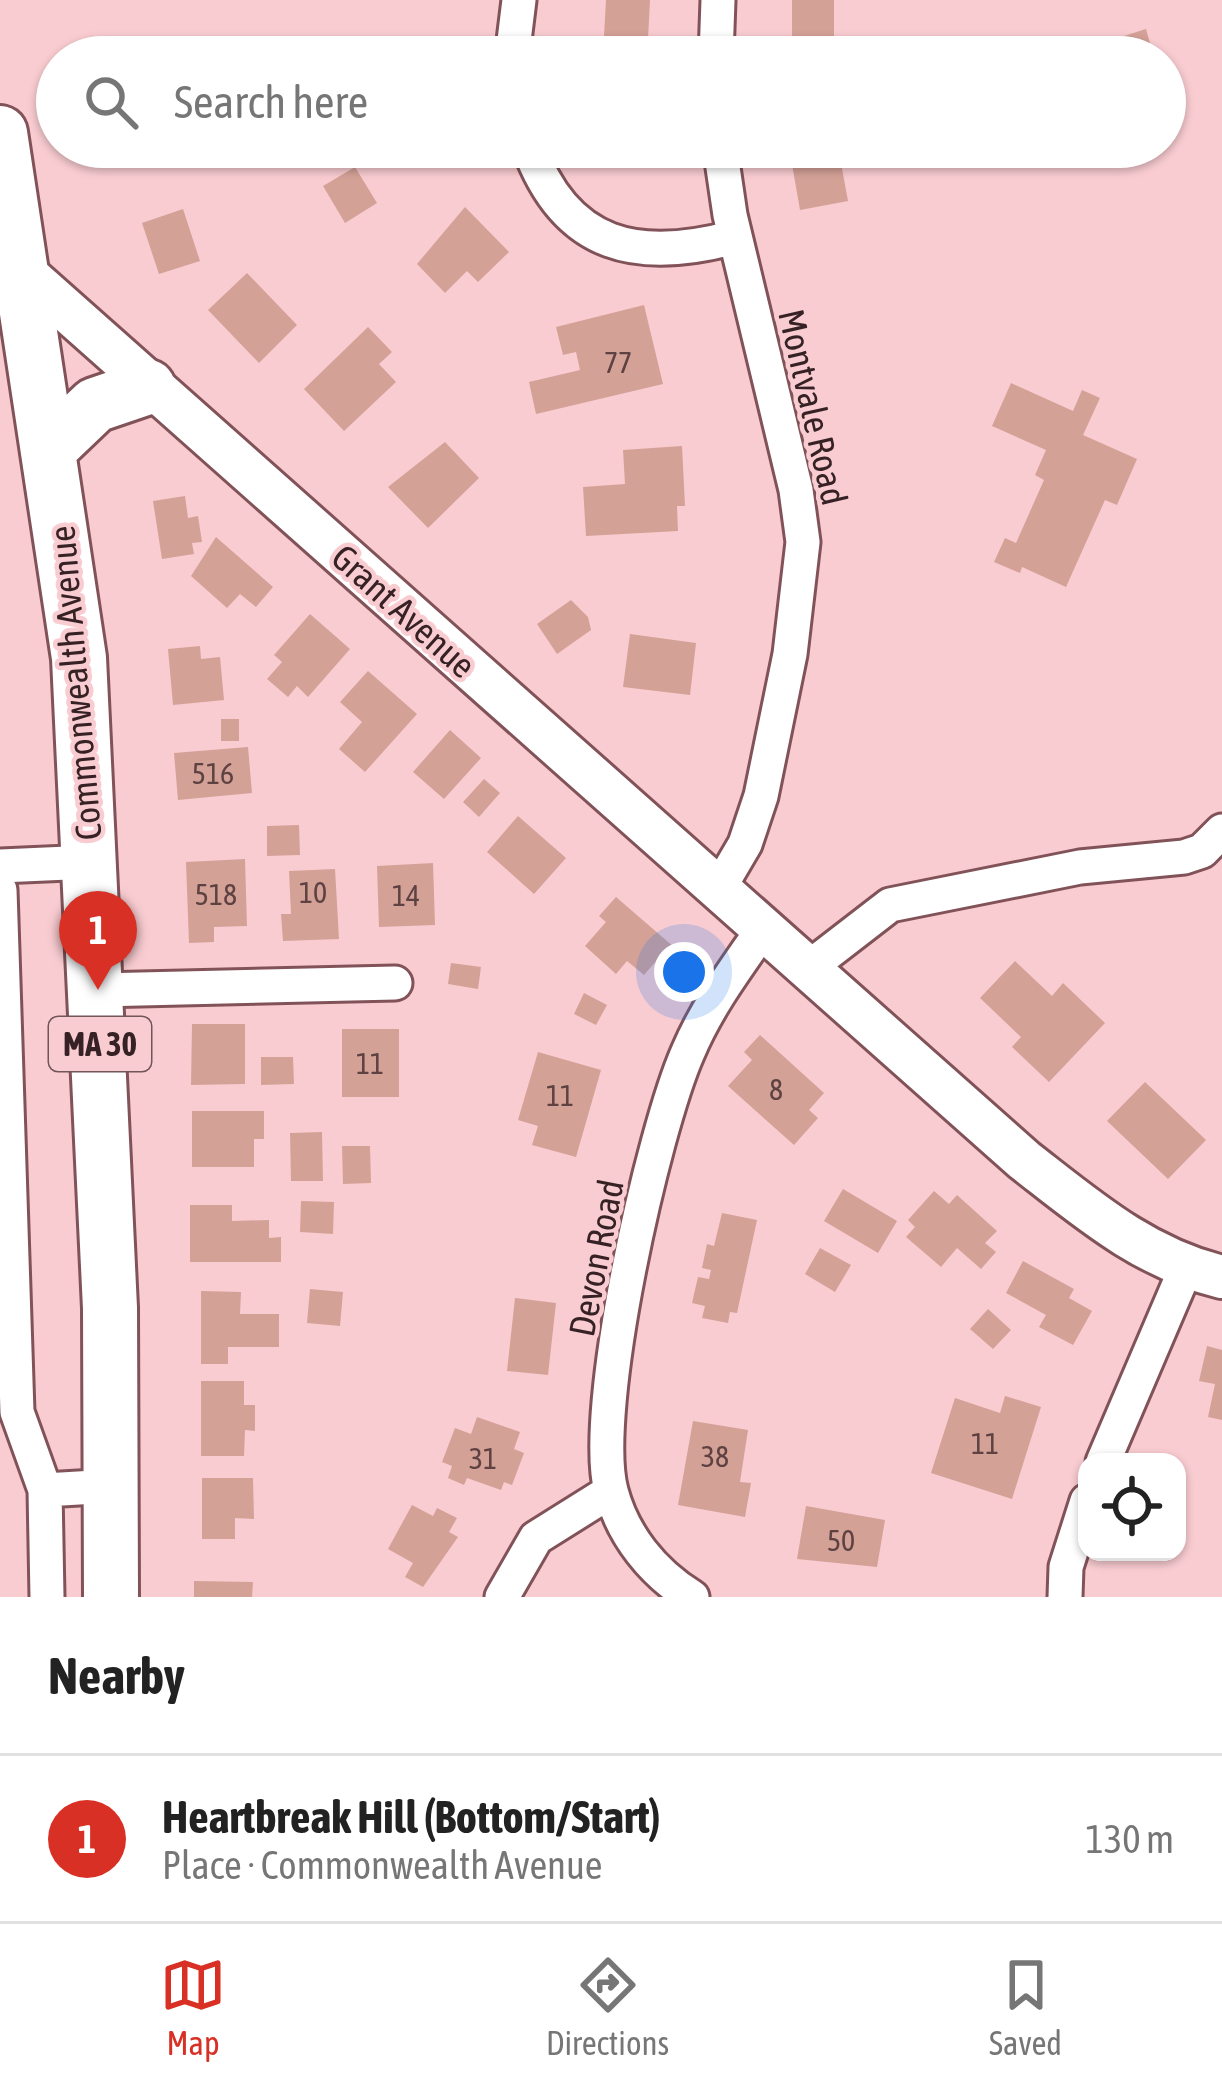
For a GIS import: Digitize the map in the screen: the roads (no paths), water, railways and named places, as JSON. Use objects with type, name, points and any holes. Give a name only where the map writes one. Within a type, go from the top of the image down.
[{"type":"main road","name":"Commonwealth Avenue","points":[[0,133],[11,262],[50,448],[79,658],[98,990],[111,1597]]},
{"type":"main road","points":[[50,448],[95,405],[148,387]]},
{"type":"street","points":[[515,36],[519,0]]},
{"type":"street","points":[[717,36],[718,0]]},
{"type":"street","points":[[540,168],[556,199],[606,242],[662,251],[735,237]]},
{"type":"street","name":"Montvale Road","points":[[718,890],[745,844],[760,796],[794,630],[803,542],[724,168]]},
{"type":"street","name":"Grant Avenue","points":[[11,262],[1024,1160],[1123,1237],[1204,1273]]},
{"type":"street","points":[[811,967],[890,905],[1080,867],[1184,857],[1202,851],[1222,831]]},
{"type":"street","points":[[0,866],[91,862]]},
{"type":"street","points":[[0,890],[17,1412],[45,1490],[47,1597]]},
{"type":"street","name":"Devon Road","points":[[692,1597],[664,1576],[634,1542],[611,1491],[608,1412],[656,1153],[689,1049],[764,928]]},
{"type":"street","points":[[98,990],[395,982]]},
{"type":"street","points":[[1108,1453],[1204,1273]]},
{"type":"street","points":[[45,1490],[112,1486]]},
{"type":"street","points":[[502,1597],[536,1538],[611,1491]]},
{"type":"street","points":[[1065,1597],[1066,1567],[1078,1529]]},
{"type":"place","name":"Heartbreak Hill (Bottom/Start)","points":[[98,990]]}]
